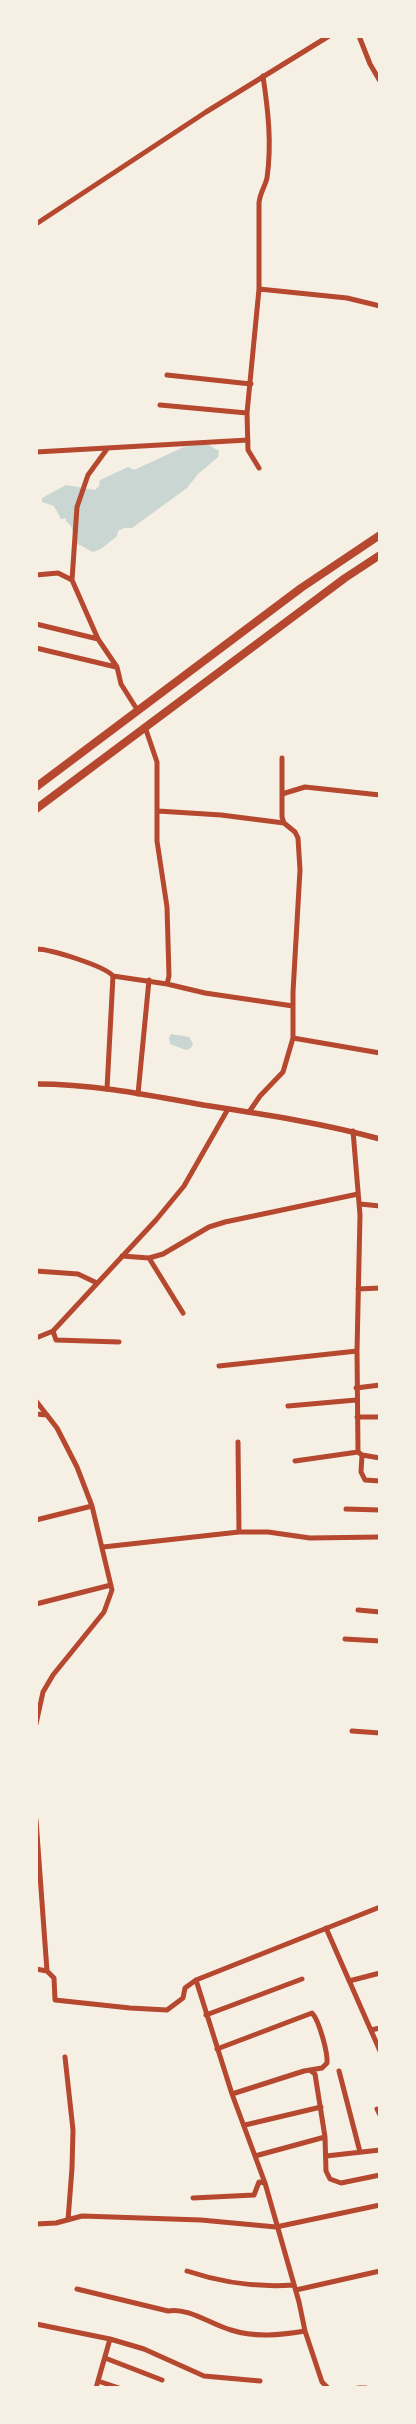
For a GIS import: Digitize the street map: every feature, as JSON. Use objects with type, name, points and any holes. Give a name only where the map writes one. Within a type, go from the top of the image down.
[{"type":"main road","points":[[36,787],[301,588],[380,534]]},
{"type":"main road","points":[[36,808],[345,578],[380,555]]},
{"type":"street","points":[[36,224],[263,76],[329,36]]},
{"type":"street","points":[[359,36],[370,64],[380,81]]},
{"type":"street","points":[[259,468],[248,450],[247,413],[259,289],[260,190],[266,181],[269,156],[269,117],[263,76]]},
{"type":"street","points":[[259,289],[347,298],[380,306]]},
{"type":"street","points":[[167,375],[251,384]]},
{"type":"street","points":[[160,405],[247,413]]},
{"type":"street","points":[[36,452],[107,449],[180,442],[248,440]]},
{"type":"street","points":[[107,449],[88,475],[77,507],[72,580],[98,639],[117,667],[121,684],[138,712]]},
{"type":"street","points":[[36,575],[58,573],[72,580]]},
{"type":"street","points":[[36,624],[98,639]]},
{"type":"street","points":[[36,648],[117,667]]},
{"type":"street","points":[[145,727],[157,762],[158,850],[167,907],[170,957],[167,984]]},
{"type":"street","points":[[282,758],[282,817],[284,823]]},
{"type":"street","points":[[282,794],[305,787],[380,794]]},
{"type":"street","points":[[158,811],[221,815],[284,823],[295,832],[298,838],[298,921],[293,1038],[283,1072],[260,1096],[249,1112]]},
{"type":"street","points":[[36,950],[50,951],[109,972],[113,976],[149,980],[205,993],[293,1006]]},
{"type":"street","points":[[107,1089],[113,976]]},
{"type":"street","points":[[138,1094],[149,980]]},
{"type":"street","points":[[293,1038],[380,1054]]},
{"type":"street","points":[[36,1084],[107,1089],[249,1112],[380,1139]]},
{"type":"street","points":[[36,1338],[53,1331],[184,1186],[228,1109]]},
{"type":"street","points":[[353,1132],[360,1204],[356,1417],[361,1472],[365,1480],[380,1481]]},
{"type":"street","points":[[122,1256],[149,1258],[163,1254],[209,1226],[358,1194]]},
{"type":"street","points":[[360,1204],[380,1206]]},
{"type":"street","points":[[149,1258],[183,1313]]},
{"type":"street","points":[[36,1271],[78,1274],[97,1283]]},
{"type":"street","points":[[358,1289],[380,1288]]},
{"type":"street","points":[[53,1331],[56,1340],[119,1342]]},
{"type":"street","points":[[219,1366],[357,1351]]},
{"type":"street","points":[[356,1388],[380,1385]]},
{"type":"street","points":[[288,1406],[356,1400]]},
{"type":"street","points":[[36,1401],[56,1428],[77,1467],[92,1506],[112,1590],[104,1612],[53,1675],[43,1692],[36,1724]]},
{"type":"street","points":[[36,1414],[47,1415]]},
{"type":"street","points":[[356,1417],[380,1417]]},
{"type":"street","points":[[238,1442],[239,1532]]},
{"type":"street","points":[[295,1461],[360,1454],[380,1458]]},
{"type":"street","points":[[36,1520],[92,1506]]},
{"type":"street","points":[[346,1509],[380,1510]]},
{"type":"street","points":[[103,1546],[239,1532],[268,1532],[310,1538],[380,1537]]},
{"type":"street","points":[[36,1604],[111,1585]]},
{"type":"street","points":[[358,1610],[380,1612]]},
{"type":"street","points":[[345,1639],[380,1641]]},
{"type":"street","points":[[352,1731],[380,1733]]},
{"type":"street","points":[[36,1820],[47,1971]]},
{"type":"street","points":[[36,1969],[47,1971],[54,1978],[55,2000],[167,2010],[184,1998],[185,1988],[196,1980],[380,1907]]},
{"type":"street","points":[[326,1928],[380,2051]]},
{"type":"street","points":[[349,1981],[380,1973]]},
{"type":"street","points":[[206,2015],[302,1979]]},
{"type":"street","points":[[196,1980],[232,2094],[265,2183],[295,2288],[305,2331],[322,2382],[328,2388]]},
{"type":"street","points":[[217,2049],[312,2013],[328,2056],[327,2063],[322,2068],[304,2071],[232,2094]]},
{"type":"street","points":[[371,2030],[380,2028]]},
{"type":"street","points":[[65,2056],[73,2130],[68,2220]]},
{"type":"street","points":[[311,2071],[315,2074],[321,2107],[325,2137],[326,2172],[330,2179],[335,2182],[380,2175]]},
{"type":"street","points":[[339,2071],[360,2152]]},
{"type":"street","points":[[245,2126],[321,2107]]},
{"type":"street","points":[[255,2156],[325,2137]]},
{"type":"street","points":[[326,2156],[380,2150]]},
{"type":"street","points":[[193,2198],[254,2194],[259,2182],[265,2183]]},
{"type":"street","points":[[36,2224],[92,2216],[201,2220],[276,2226],[380,2205]]},
{"type":"street","points":[[187,2271],[220,2282],[295,2288],[380,2271]]},
{"type":"street","points":[[77,2289],[168,2311],[180,2311],[232,2331],[272,2336],[305,2331]]},
{"type":"street","points":[[36,2324],[110,2339],[144,2349],[204,2376],[260,2381]]},
{"type":"street","points":[[96,2388],[110,2339]]},
{"type":"street","points":[[105,2358],[162,2380]]},
{"type":"street","points":[[98,2381],[119,2388]]},
{"type":"street","points":[[358,2388],[366,2388]]},
{"type":"shaded area","points":[[207,444],[219,451],[218,457],[198,474],[187,488],[132,528],[124,528],[118,531],[117,536],[101,549],[93,552],[76,543],[71,526],[66,521],[66,518],[61,519],[54,506],[42,502],[42,498],[66,485],[95,490],[99,486],[100,480],[128,467],[134,470],[184,447]]},
{"type":"shaded area","points":[[171,1034],[189,1037],[193,1044],[191,1048],[186,1050],[170,1044],[169,1038]]}]
